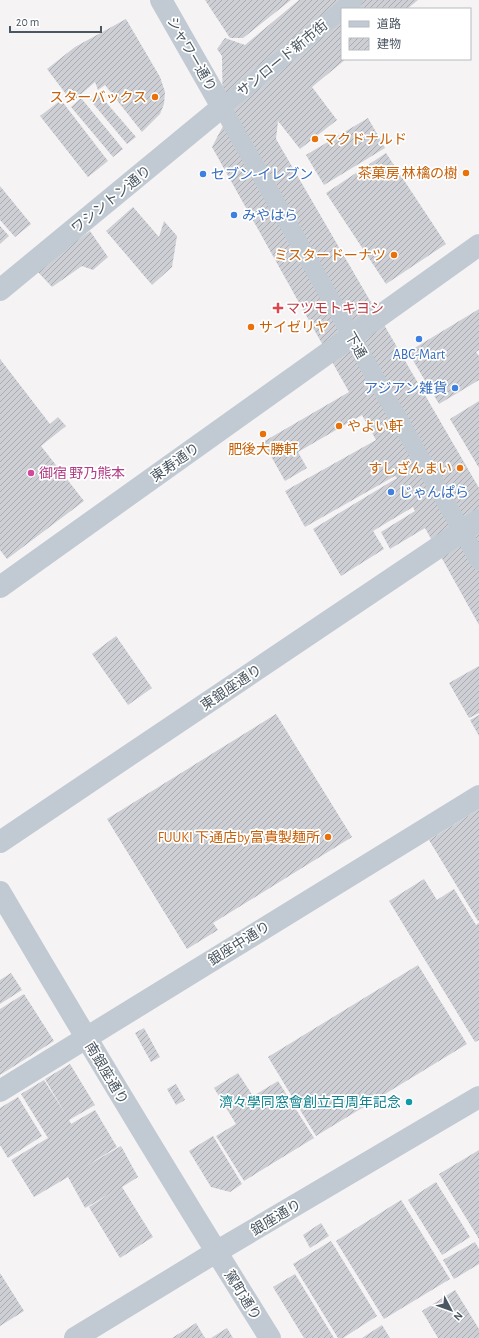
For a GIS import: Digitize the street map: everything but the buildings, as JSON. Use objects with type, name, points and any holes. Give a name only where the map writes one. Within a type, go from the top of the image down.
[{"type":"street","name":"シャワー通り","points":[[161,0],[222,107]]},
{"type":"street","name":"サンロード新市街","points":[[343,8],[354,0]]},
{"type":"street","name":"サンロード新市街","points":[[222,107],[341,10]]},
{"type":"street","name":"ワシントン通り","points":[[0,290],[222,107]]},
{"type":"street","name":"下通","points":[[222,107],[351,336],[470,526],[479,561]]},
{"type":"street","name":"東寿通り","points":[[0,587],[479,245]]},
{"type":"street","name":"東銀座通り","points":[[0,842],[470,526]]},
{"type":"street","name":"銀座中通り","points":[[0,1091],[479,796]]},
{"type":"street","name":"南銀座通り","points":[[0,892],[85,1038],[216,1252]]},
{"type":"street","name":"銀座通り","points":[[75,1338],[216,1252],[479,1097]]},
{"type":"street","name":"駕町通り","points":[[216,1252],[270,1338]]},
{"type":"place","name":"スターバックス","points":[[155,97]]},
{"type":"place","name":"マクドナルド","points":[[315,139]]},
{"type":"place","name":"茶菓房 林檎の樹","points":[[466,173]]},
{"type":"place","name":"セブン-イレブン","points":[[203,174]]},
{"type":"place","name":"みやはら","points":[[234,215]]},
{"type":"place","name":"ミスタードーナツ","points":[[394,255]]},
{"type":"place","name":"マツモトキヨシ","points":[[278,308]]},
{"type":"place","name":"サイゼリヤ","points":[[251,327]]},
{"type":"place","name":"ABC-Mart","points":[[419,339]]},
{"type":"place","name":"アジアン雑貨","points":[[455,388]]},
{"type":"place","name":"やよい軒","points":[[339,426]]},
{"type":"place","name":"肥後大勝軒","points":[[263,434]]},
{"type":"place","name":"すしざんまい","points":[[460,468]]},
{"type":"place","name":"御宿 野乃熊本","points":[[31,473]]},
{"type":"place","name":"じゃんぱら","points":[[391,492]]},
{"type":"place","name":"FUUKI 下通店by富貴製麺所","points":[[328,837]]},
{"type":"place","name":"濟々學同窓會創立百周年記念","points":[[409,1102]]}]
